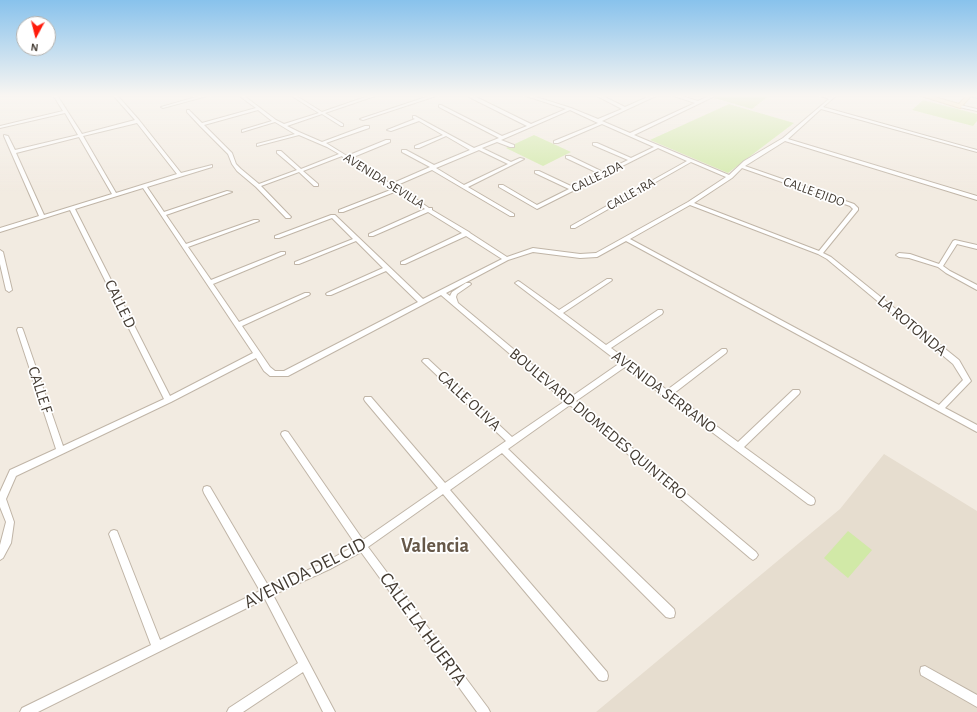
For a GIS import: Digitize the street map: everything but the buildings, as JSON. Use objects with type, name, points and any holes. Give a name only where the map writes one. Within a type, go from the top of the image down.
[{"type":"street","points":[[76,128],[115,195]]},
{"type":"street","points":[[13,152],[111,128]]},
{"type":"street","points":[[144,128],[180,175]]},
{"type":"street","points":[[204,128],[230,154],[234,164],[239,170],[258,186],[288,217]]},
{"type":"street","points":[[244,131],[253,128]]},
{"type":"street","name":"AVENIDA SEVILLA","points":[[287,128],[323,143],[430,209],[506,259]]},
{"type":"street","points":[[323,143],[366,128]]},
{"type":"street","points":[[389,130],[393,128]]},
{"type":"street","points":[[433,128],[474,150]]},
{"type":"street","points":[[480,128],[512,146]]},
{"type":"street","points":[[392,185],[526,128]]},
{"type":"street","points":[[556,142],[586,128]]},
{"type":"street","points":[[614,128],[730,177]]},
{"type":"street","points":[[630,135],[645,128]]},
{"type":"street","points":[[144,186],[266,369],[273,374],[285,374],[506,259],[533,250],[580,256],[597,255],[690,203],[730,177],[741,166],[785,139],[797,128]]},
{"type":"street","points":[[894,128],[977,151]]},
{"type":"street","points":[[259,145],[299,134]]},
{"type":"street","points":[[417,147],[446,135]]},
{"type":"street","points":[[6,136],[42,217]]},
{"type":"street","points":[[785,139],[977,198]]},
{"type":"street","points":[[258,186],[299,170],[388,142]]},
{"type":"street","points":[[595,144],[632,160]]},
{"type":"street","name":"CALLE 2DA","points":[[500,186],[537,207],[658,147]]},
{"type":"street","points":[[479,148],[511,164]]},
{"type":"street","points":[[404,151],[512,215]]},
{"type":"street","points":[[279,152],[316,185]]},
{"type":"street","points":[[568,157],[604,174]]},
{"type":"street","points":[[464,187],[522,159]]},
{"type":"street","name":"CALLE 1RA","points":[[573,227],[690,161]]},
{"type":"street","points":[[0,230],[210,166]]},
{"type":"street","name":"CALLE EJIDO","points":[[741,166],[852,205],[856,209],[820,253]]},
{"type":"street","points":[[537,172],[573,189]]},
{"type":"street","points":[[341,211],[398,189]]},
{"type":"street","points":[[164,214],[229,192]]},
{"type":"street","points":[[690,203],[820,253]]},
{"type":"street","name":"CALLE D","points":[[72,208],[168,400]]},
{"type":"street","points":[[370,235],[430,209]]},
{"type":"street","points":[[277,237],[333,216],[423,303]]},
{"type":"street","points":[[185,246],[256,221]]},
{"type":"street","points":[[403,263],[467,234]]},
{"type":"street","points":[[297,263],[357,239]]},
{"type":"street","points":[[626,239],[977,429]]},
{"type":"street","points":[[940,266],[956,242],[977,248]]},
{"type":"street","points":[[0,252],[9,290]]},
{"type":"street","points":[[210,283],[283,253]]},
{"type":"street","name":"LA ROTONDA","points":[[820,253],[829,258],[956,362],[967,381],[940,409]]},
{"type":"street","points":[[899,255],[910,256],[940,266],[977,288]]},
{"type":"street","points":[[329,294],[388,268]]},
{"type":"street","points":[[455,304],[454,294],[481,277],[484,270]]},
{"type":"street","points":[[559,313],[609,280]]},
{"type":"street","name":"AVENIDA SERRANO","points":[[518,283],[811,501]]},
{"type":"street","name":"BOULEVARD DIOMEDES QUINTERO","points":[[442,293],[753,555]]},
{"type":"street","points":[[238,325],[307,294]]},
{"type":"street","points":[[606,348],[660,312]]},
{"type":"street","name":"CALLE F","points":[[20,330],[60,450]]},
{"type":"street","points":[[667,394],[724,351]]},
{"type":"street","points":[[0,555],[6,543],[10,522],[1,501],[13,473],[168,400],[257,354]]},
{"type":"street","name":"CALLE OLIVA","points":[[426,361],[511,441]]},
{"type":"street","name":"AVENIDA DEL CID","points":[[26,712],[266,593],[327,566],[362,546],[625,363]]},
{"type":"street","points":[[739,447],[796,392]]},
{"type":"street","points":[[368,399],[603,676]]},
{"type":"street","name":"CALLE LA HUERTA","points":[[285,434],[362,546],[484,712]]},
{"type":"street","points":[[502,448],[670,613]]},
{"type":"street","points":[[207,490],[266,593],[329,712]]},
{"type":"street","points":[[114,534],[157,647]]},
{"type":"street","points":[[232,712],[304,665]]},
{"type":"street","points":[[925,671],[977,701]]},
{"type":"shaded area","points":[[884,454],[977,511],[977,712],[596,712],[840,509]]},
{"type":"green space","points":[[676,128],[787,128],[728,173],[650,140]]},
{"type":"green space","points":[[534,135],[571,152],[543,166],[506,148]]},
{"type":"green space","points":[[848,531],[872,550],[848,578],[824,558]]},
{"type":"district","name":"Valencia","points":[[435,546]]}]
